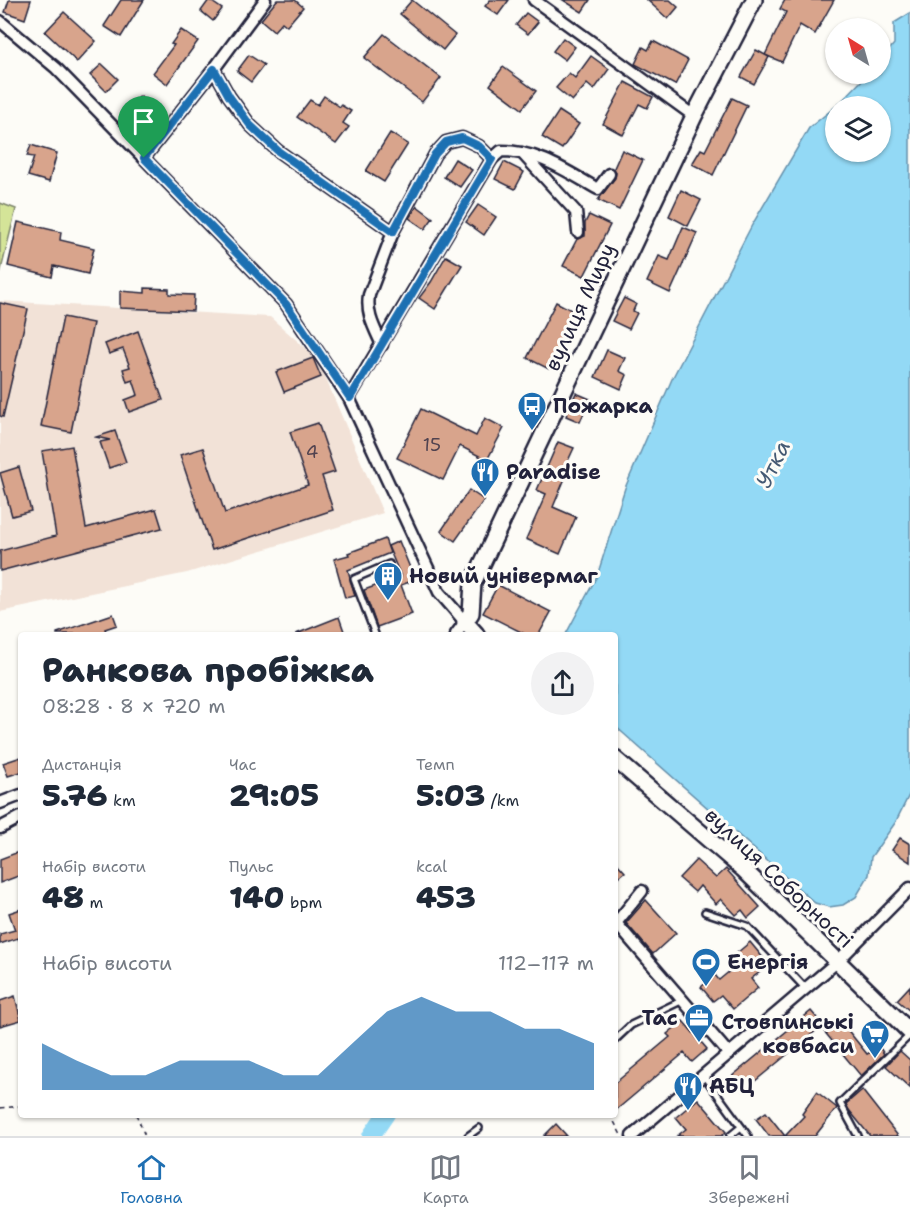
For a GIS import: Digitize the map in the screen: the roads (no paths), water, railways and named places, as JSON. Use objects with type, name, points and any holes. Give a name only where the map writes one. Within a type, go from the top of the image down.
[{"type":"main road","name":"вулиця Миру","points":[[465,622],[471,614],[473,583],[694,116],[754,0]]},
{"type":"main road","points":[[465,622],[474,632]]},
{"type":"main road","name":"вулиця Соборності","points":[[618,762],[743,869],[910,1033]]},
{"type":"street","points":[[144,158],[265,0]]},
{"type":"street","points":[[534,0],[694,116]]},
{"type":"street","points":[[0,21],[56,68],[286,304],[350,398],[439,592],[465,622]]},
{"type":"street","points":[[214,69],[229,96],[250,125],[278,151],[393,232]]},
{"type":"street","points":[[382,345],[369,316],[369,295],[393,232],[435,154],[446,142],[462,138],[479,146],[492,159]]},
{"type":"street","points":[[350,398],[492,159],[501,151],[519,151],[549,162],[598,189],[609,174]]},
{"type":"street","points":[[519,151],[576,212],[578,232]]},
{"type":"street","name":"вулиця Миру","points":[[458,632],[465,622]]},
{"type":"street","points":[[0,803],[18,796]]},
{"type":"street","points":[[0,828],[18,819]]},
{"type":"street","points":[[633,1136],[838,961],[910,888]]},
{"type":"street","points":[[618,921],[642,891]]},
{"type":"street","points":[[618,925],[729,1054]]},
{"type":"lane","points":[[374,632],[354,579],[389,564]]},
{"type":"lane","points":[[705,912],[747,926],[806,989]]},
{"type":"lane","points":[[618,1037],[631,1025],[683,1000]]},
{"type":"lane","points":[[858,1136],[840,1103],[910,1033]]},
{"type":"lane","points":[[704,1076],[748,1136]]},
{"type":"lane","points":[[730,1136],[741,1127]]},
{"type":"lane","points":[[468,1136],[478,1128]]},
{"type":"water","points":[[910,13],[910,793],[895,823],[871,857],[869,875],[856,897],[843,905],[829,907],[815,903],[618,729],[618,632],[567,632],[597,576],[625,488],[672,379],[752,225],[809,128],[825,115],[825,162],[891,162],[891,96],[847,96],[858,84],[891,84],[891,48],[894,44],[894,23]]},
{"type":"waterway","name":"Утка","points":[[371,1136],[383,1118]]},
{"type":"place","name":"Пожарка","points":[[532,432]]},
{"type":"place","name":"Paradise","points":[[485,498]]},
{"type":"place","name":"Новий універмаг","points":[[388,602]]},
{"type":"place","name":"Енергія","points":[[706,988]]},
{"type":"place","name":"Тас","points":[[699,1044]]},
{"type":"place","name":"Стовпинські ковбаси","points":[[875,1060]]},
{"type":"place","name":"АБЦ","points":[[688,1112]]}]
